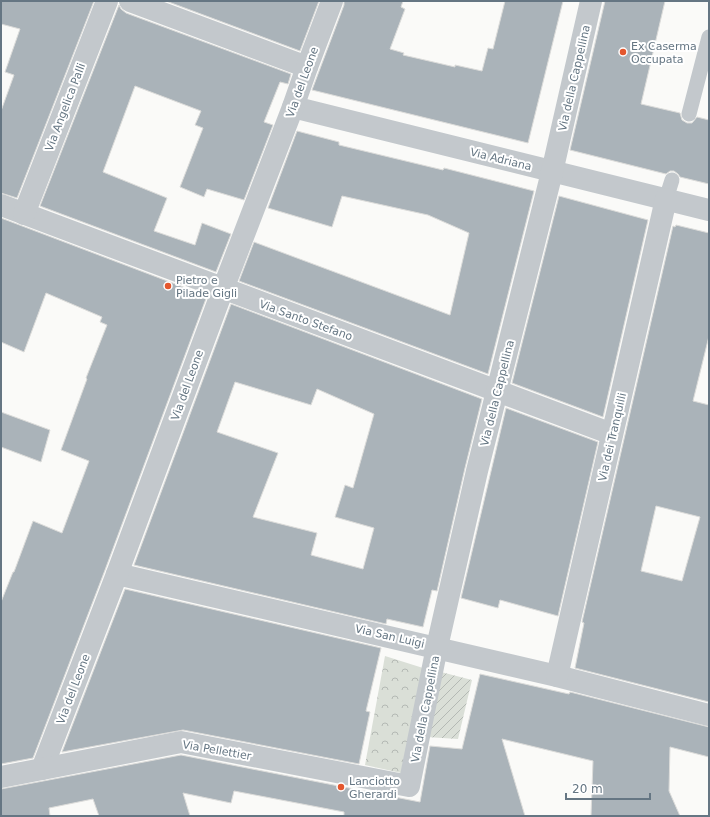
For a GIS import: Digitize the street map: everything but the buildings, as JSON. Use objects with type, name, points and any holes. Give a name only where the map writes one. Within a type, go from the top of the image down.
[{"type":"street","name":"Via Angelica Palli","points":[[24,214],[107,1]]},
{"type":"street","points":[[130,1],[307,68]]},
{"type":"street","name":"Via del Leone","points":[[42,769],[117,574],[332,1]]},
{"type":"street","name":"Via della Cappellina","points":[[409,786],[437,647],[477,471],[552,172],[591,1]]},
{"type":"street","name":"Via Adriana","points":[[293,107],[552,172],[669,190],[709,210]]},
{"type":"street","name":"Via dei Tranquilli","points":[[557,676],[669,190]]},
{"type":"street","name":"Via Santo Stefano","points":[[1,205],[612,434]]},
{"type":"street","name":"Via San Luigi","points":[[117,574],[437,647],[709,715]]},
{"type":"street","name":"Via Pellettier","points":[[1,777],[182,742],[409,786]]},
{"type":"lane","points":[[689,114],[709,36]]},
{"type":"green space","points":[[385,656],[423,668],[401,773],[365,765]]},
{"type":"green space","points":[[441,672],[472,680],[458,739],[426,737]]},
{"type":"place","name":"Ex Caserma Occupata","points":[[623,52]]},
{"type":"place","name":"Pietro e Pilade Gigli","points":[[168,286]]},
{"type":"place","name":"Lanciotto Gherardi","points":[[341,787]]}]
